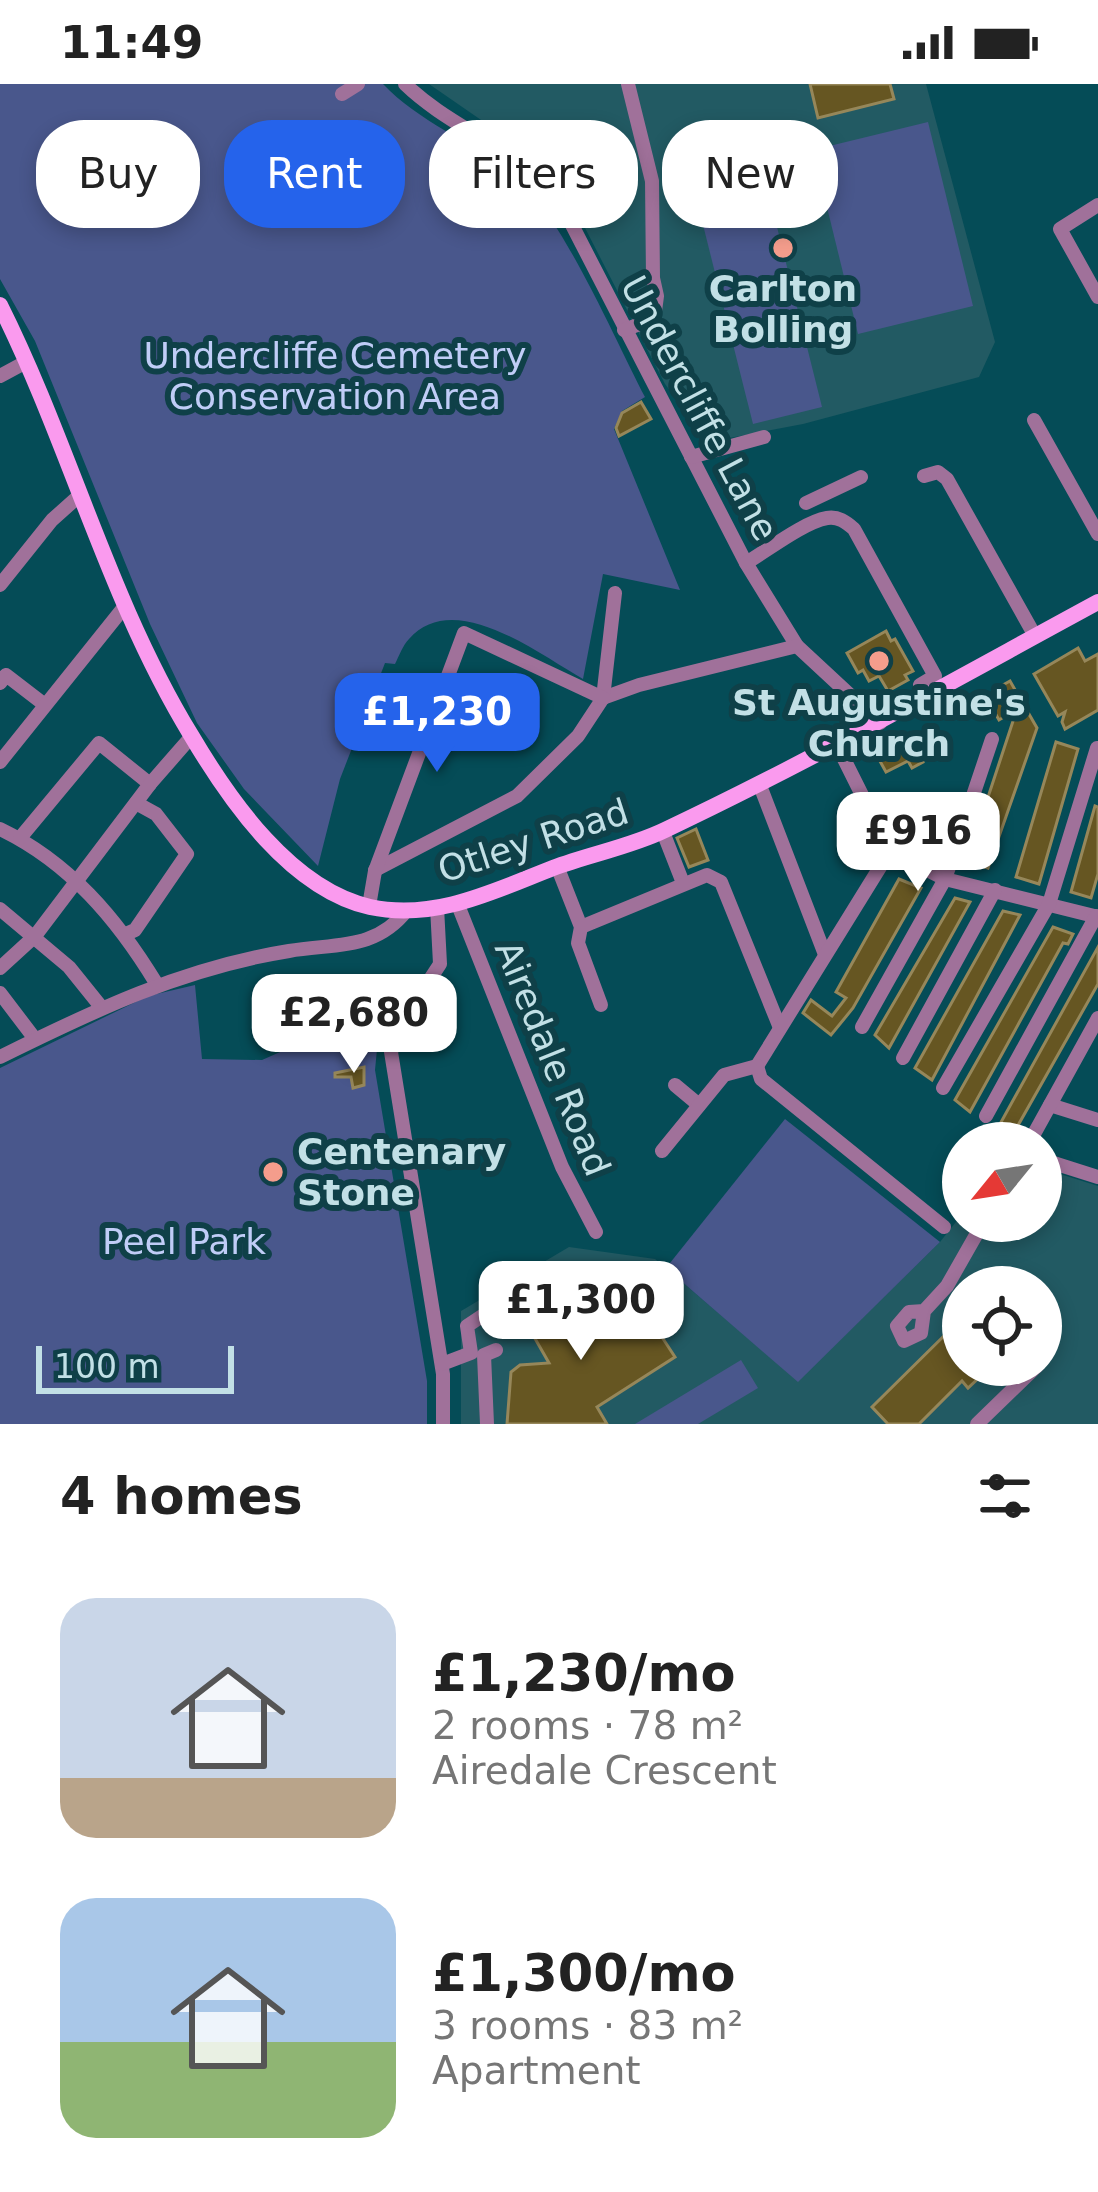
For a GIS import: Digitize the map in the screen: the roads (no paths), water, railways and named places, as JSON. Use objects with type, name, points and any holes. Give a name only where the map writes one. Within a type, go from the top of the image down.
[{"type":"main road","name":"Otley Road","points":[[0,304],[125,606],[191,737],[254,824],[295,866],[328,891],[369,907],[407,910],[458,905],[663,832],[880,723],[1098,602]]},
{"type":"street","points":[[342,94],[358,84]]},
{"type":"street","name":"Undercliffe Lane","points":[[405,84],[423,102],[516,160],[549,191],[570,221],[746,563],[797,646],[880,723]]},
{"type":"street","points":[[624,330],[645,322],[655,311],[657,296],[652,181],[628,84]]},
{"type":"street","points":[[1098,206],[1060,229],[1098,296]]},
{"type":"street","points":[[0,376],[26,362]]},
{"type":"street","points":[[1034,420],[1098,534]]},
{"type":"street","points":[[691,457],[764,437]]},
{"type":"street","points":[[924,476],[938,472],[947,479],[1035,636]]},
{"type":"street","points":[[862,477],[813,500],[830,517],[854,529],[935,676],[920,685]]},
{"type":"street","points":[[0,585],[52,520],[80,495]]},
{"type":"street","points":[[746,563],[830,517]]},
{"type":"street","points":[[375,871],[518,796],[578,736],[603,698],[615,593]]},
{"type":"street","points":[[0,762],[125,606]]},
{"type":"street","points":[[369,907],[375,871],[464,633],[603,698],[797,646]]},
{"type":"street","points":[[0,683],[6,675],[45,705]]},
{"type":"street","points":[[0,968],[35,936],[191,737]]},
{"type":"street","points":[[862,1027],[945,879],[992,739]]},
{"type":"street","points":[[20,838],[99,743],[151,784]]},
{"type":"street","points":[[837,745],[890,851],[945,879],[1097,916],[986,1116]]},
{"type":"street","points":[[943,1088],[1049,904],[1097,748]]},
{"type":"street","points":[[759,783],[824,952]]},
{"type":"street","points":[[126,934],[135,930],[187,854],[155,814],[136,803]]},
{"type":"street","points":[[0,829],[20,838],[76,880],[126,934],[156,983]]},
{"type":"street","points":[[663,832],[683,883]]},
{"type":"street","points":[[890,851],[758,1066],[761,1079],[942,1225]]},
{"type":"street","points":[[557,866],[581,927],[578,944],[601,1004]]},
{"type":"street","points":[[581,927],[707,875],[721,882],[779,1028]]},
{"type":"street","points":[[903,1058],[995,890]]},
{"type":"street","name":"Airedale Road","points":[[458,905],[562,1167],[596,1232]]},
{"type":"street","points":[[437,908],[440,964],[402,1022],[391,1052],[442,1364],[443,1424]]},
{"type":"street","points":[[0,910],[69,968],[102,1008]]},
{"type":"street","points":[[0,1057],[156,983],[274,953],[344,946],[392,930],[407,910]]},
{"type":"street","points":[[0,993],[35,1040]]},
{"type":"street","points":[[1041,1122],[1098,1018]]},
{"type":"street","points":[[662,1151],[724,1075],[758,1066]]},
{"type":"street","points":[[675,1085],[699,1105]]},
{"type":"street","points":[[1050,1106],[1098,1120]]},
{"type":"street","points":[[1062,1166],[1098,1177]]},
{"type":"street","points":[[442,1364],[471,1353],[467,1326],[545,1274]]},
{"type":"street","points":[[925,1311],[942,1290]]},
{"type":"street","points":[[487,1424],[484,1355],[496,1349]]},
{"type":"street","points":[[977,1424],[1016,1386]]},
{"type":"place","name":"Carlton Bolling","points":[[783,248]]},
{"type":"place","name":"St Augustine's Church","points":[[879,661]]},
{"type":"place","name":"Centenary Stone","points":[[273,1172]]},
{"type":"park label","name":"Undercliffe Cemetery Conservation Area","points":[[335,376]]},
{"type":"park label","name":"Peel Park","points":[[184,1241]]}]
